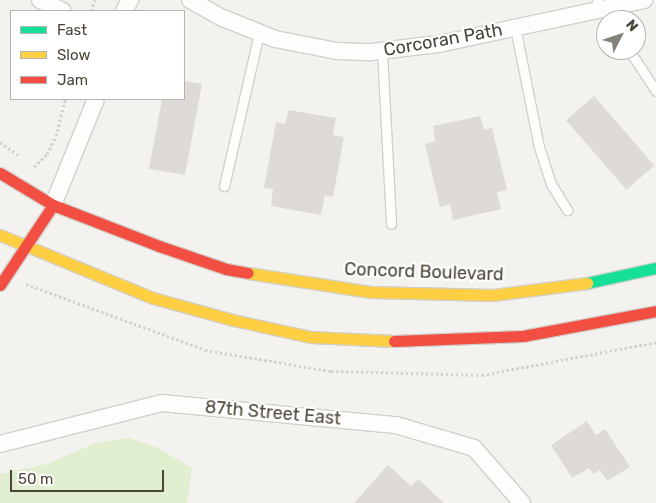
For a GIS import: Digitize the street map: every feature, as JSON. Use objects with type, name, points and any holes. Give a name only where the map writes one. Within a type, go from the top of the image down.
[{"type":"main road","name":"Concord Boulevard","points":[[0,173],[53,205],[226,268],[371,292],[493,295],[578,285],[656,268]]},
{"type":"main road","points":[[0,285],[23,247],[53,205]]},
{"type":"main road","points":[[0,235],[23,247],[153,298],[233,320],[312,337],[421,342],[522,336],[656,311]]},
{"type":"street","points":[[40,0],[61,10]]},
{"type":"street","name":"Corcoran Path","points":[[190,0],[259,33],[309,47],[382,52],[439,44],[596,11]]},
{"type":"street","name":"Corcoran Path","points":[[603,10],[644,0]]},
{"type":"street","points":[[53,205],[96,100]]},
{"type":"street","name":"87th Street East","points":[[0,444],[162,403],[396,425],[474,448],[522,503]]},
{"type":"lane","points":[[515,27],[540,147],[551,184],[567,210]]},
{"type":"lane","points":[[224,186],[259,33]]},
{"type":"lane","points":[[382,52],[391,224]]},
{"type":"lane","points":[[636,60],[656,91]]},
{"type":"path","points":[[33,167],[47,154],[56,136],[65,100]]},
{"type":"green space","points":[[129,438],[158,448],[192,468],[187,503],[0,503],[0,474],[47,464],[95,443]]},
{"type":"building","points":[[185,81],[202,84],[185,175],[149,169],[162,100],[185,100]]},
{"type":"building","points":[[594,96],[654,165],[626,190],[566,120]]},
{"type":"building","points":[[289,110],[336,118],[333,135],[344,137],[333,197],[325,195],[321,215],[271,206],[273,189],[264,188],[276,122],[285,124]]},
{"type":"building","points":[[480,116],[484,130],[492,128],[507,190],[497,192],[501,209],[453,220],[450,204],[440,207],[425,144],[435,141],[433,126]]},
{"type":"building","points":[[587,421],[596,435],[605,429],[630,467],[607,481],[600,470],[593,474],[589,468],[572,478],[551,445]]},
{"type":"building","points":[[388,465],[411,486],[418,479],[444,503],[354,503]]},
{"type":"traffic: fast","points":[[587,283],[656,268]]},
{"type":"traffic: slow","points":[[0,235],[153,298],[233,320],[311,337],[394,341]]},
{"type":"traffic: slow","points":[[248,273],[371,292],[493,295],[587,283]]},
{"type":"traffic: jam","points":[[0,173],[53,205],[159,246],[226,269],[248,273]]},
{"type":"traffic: jam","points":[[0,285],[53,205]]},
{"type":"traffic: jam","points":[[394,341],[523,336],[656,311]]}]
